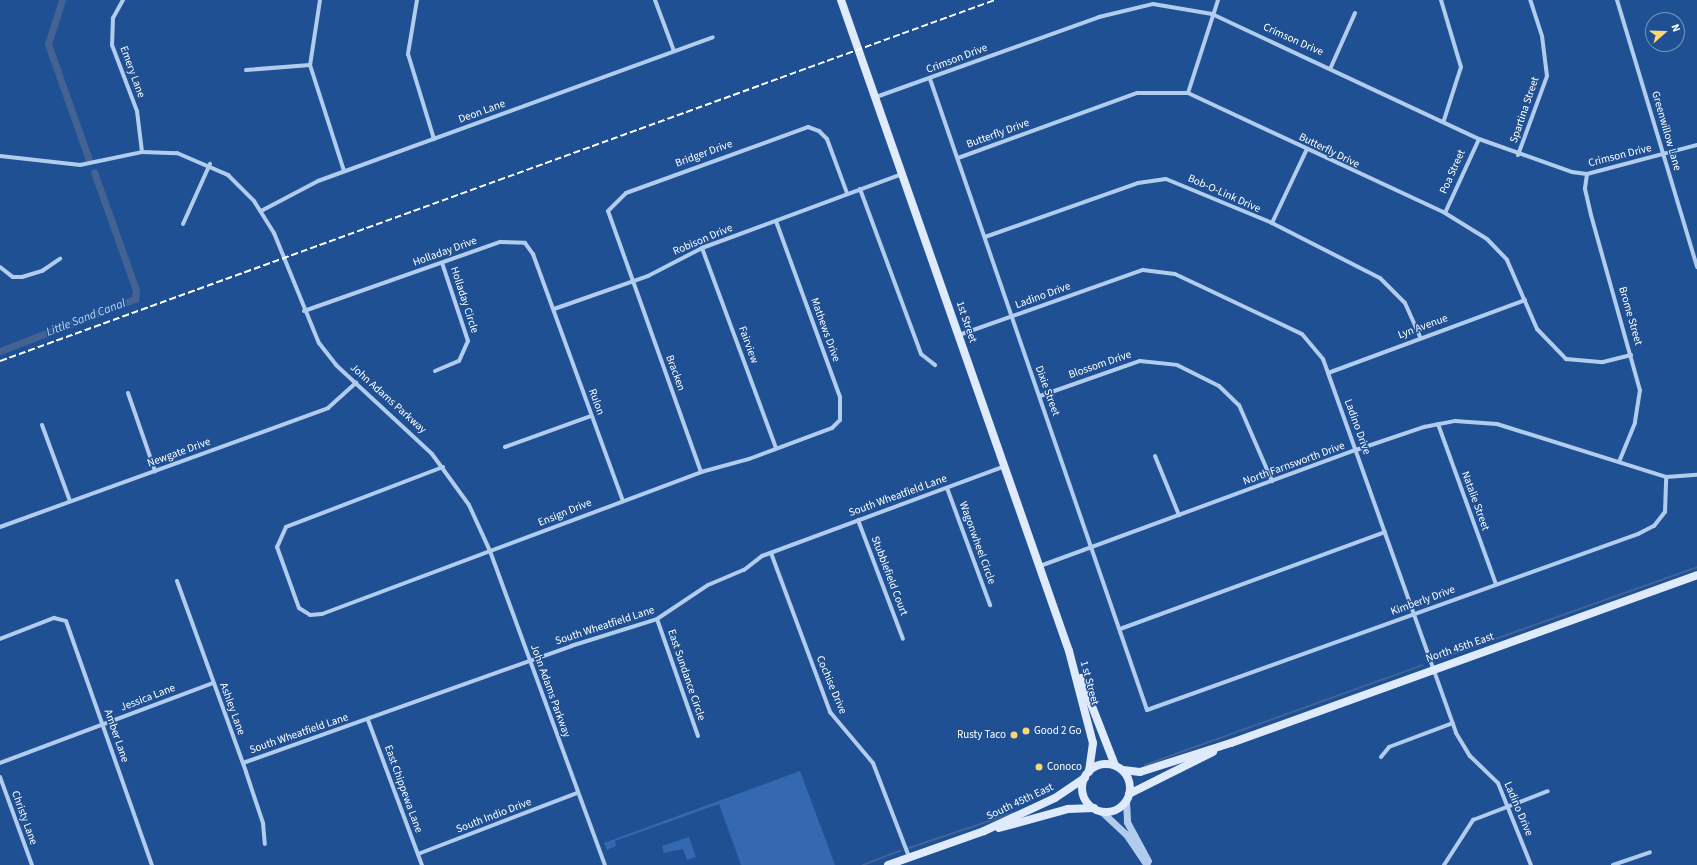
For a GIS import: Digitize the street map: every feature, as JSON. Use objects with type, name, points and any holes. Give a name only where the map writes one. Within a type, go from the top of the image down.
[{"type":"main road","name":"1st Street","points":[[841,0],[1069,651]]},
{"type":"main road","name":"North 45th East","points":[[1123,770],[1140,772],[1232,743],[1697,575]]},
{"type":"main road","name":"1 st Street","points":[[1069,651],[1099,717],[1108,752],[1115,765]]},
{"type":"main road","name":"1 st Street","points":[[1069,651],[1094,743],[1087,775]]},
{"type":"main road","name":"North 45th East","points":[[1128,798],[1232,743]]},
{"type":"main road","points":[[1103,764],[1115,765],[1123,770],[1128,779],[1128,798],[1114,811],[1097,810],[1083,794],[1087,775],[1103,764]]},
{"type":"main road","name":"South 45th East","points":[[984,831],[1055,798],[1087,775]]},
{"type":"main road","name":"South 45th East","points":[[888,865],[984,831],[1068,808],[1097,810]]},
{"type":"street","name":"Emery Lane","points":[[123,0],[113,18],[112,45],[137,111],[142,152]]},
{"type":"street","points":[[320,0],[310,65],[344,171]]},
{"type":"street","points":[[417,0],[408,59],[434,139]]},
{"type":"street","points":[[655,0],[674,51]]},
{"type":"street","points":[[1188,93],[1212,14],[1218,0]]},
{"type":"street","points":[[1441,0],[1461,67],[1444,120]]},
{"type":"street","name":"Spartina Street","points":[[1518,155],[1546,76],[1542,36],[1530,0]]},
{"type":"street","name":"Greenwillow Lane","points":[[1617,0],[1697,267]]},
{"type":"street","name":"Crimson Drive","points":[[876,97],[1122,10],[1152,4],[1212,14],[1331,67],[1444,120],[1479,139],[1518,155],[1587,174],[1697,145]]},
{"type":"street","points":[[1331,67],[1355,13]]},
{"type":"street","name":"Deon Lane","points":[[261,211],[344,171],[713,37]]},
{"type":"street","points":[[246,70],[310,65]]},
{"type":"street","name":"Dixie Street","points":[[930,79],[1148,710]]},
{"type":"street","name":"Butterfly Drive","points":[[958,158],[1137,93],[1188,93],[1306,151],[1445,213],[1496,246],[1507,260],[1537,329],[1566,359],[1603,362],[1631,355]]},
{"type":"street","name":"Bridger Drive","points":[[632,281],[608,211],[626,193],[808,127],[819,130],[827,139],[846,193]]},
{"type":"street","name":"Poa Street","points":[[1445,213],[1479,139]]},
{"type":"street","points":[[1272,223],[1306,151]]},
{"type":"street","name":"John Adams Parkway","points":[[0,156],[80,165],[142,152],[177,153],[210,164],[238,184],[261,211],[274,233],[304,311],[320,343],[356,384],[416,436],[462,492],[490,551],[577,793],[605,865]]},
{"type":"street","points":[[182,224],[210,164]]},
{"type":"street","name":"Robison Drive","points":[[554,309],[632,281],[702,248],[846,193],[902,174]]},
{"type":"street","name":"Brome Street","points":[[1587,174],[1585,189],[1591,215],[1637,372],[1640,401],[1619,462]]},
{"type":"street","name":"Bob-O-Link Drive","points":[[985,237],[1154,180],[1188,186],[1272,223],[1380,278],[1405,303],[1420,337]]},
{"type":"street","points":[[860,189],[921,354],[934,365]]},
{"type":"street","name":"Mathews Drive","points":[[776,221],[840,397],[840,420],[817,434]]},
{"type":"street","name":"Holladay Drive","points":[[304,311],[500,242],[525,243],[533,254],[554,309]]},
{"type":"street","name":"Fairview","points":[[702,248],[776,448]]},
{"type":"street","points":[[0,267],[13,277],[22,277],[42,271],[60,259]]},
{"type":"street","name":"Holladay Circle","points":[[434,371],[459,361],[468,341],[442,263]]},
{"type":"street","name":"Ladino Drive","points":[[959,335],[1136,273],[1158,270],[1216,291],[1302,334],[1323,359],[1462,746],[1492,775],[1508,804],[1531,865]]},
{"type":"street","name":"Bracken","points":[[632,281],[701,472]]},
{"type":"street","name":"Lyn Avenue","points":[[1328,373],[1420,337],[1525,300]]},
{"type":"street","name":"Rulon","points":[[554,309],[591,416],[623,501]]},
{"type":"street","name":"Blossom Drive","points":[[1040,396],[1140,360],[1177,365],[1219,386],[1239,404],[1272,481]]},
{"type":"street","name":"Newgate Drive","points":[[0,526],[328,408],[356,384]]},
{"type":"street","points":[[128,393],[155,471]]},
{"type":"street","points":[[506,447],[591,416]]},
{"type":"street","name":"North Farnsworth Drive","points":[[1040,566],[1356,450],[1438,424],[1479,421],[1497,424],[1666,477],[1697,475]]},
{"type":"street","name":"Natalie Street","points":[[1438,424],[1496,584]]},
{"type":"street","points":[[42,425],[70,501]]},
{"type":"street","name":"Ensign Drive","points":[[443,467],[286,528],[277,547],[294,599],[310,615],[322,614],[701,472],[817,434]]},
{"type":"street","points":[[1156,456],[1179,515]]},
{"type":"street","name":"South Wheatfield Lane","points":[[243,763],[368,720],[530,661],[657,620],[708,585],[744,570],[771,553],[1005,466]]},
{"type":"street","name":"Kimberly Drive","points":[[1148,710],[1654,526],[1665,512],[1666,477]]},
{"type":"street","name":"Wagonwheel Circle","points":[[947,488],[990,605]]},
{"type":"street","name":"Stubblefield Court","points":[[858,520],[903,639]]},
{"type":"street","points":[[1120,629],[1386,532]]},
{"type":"street","name":"Cochise Drive","points":[[771,553],[830,712],[873,763],[909,858]]},
{"type":"street","name":"Ashley Lane","points":[[177,581],[243,763],[263,823],[265,844]]},
{"type":"street","name":"Amber Lane","points":[[0,639],[59,617],[66,621],[152,865]]},
{"type":"street","name":"East Sundance Circle","points":[[657,620],[698,736]]},
{"type":"street","name":"Jessica Lane","points":[[0,763],[103,726],[213,683]]},
{"type":"street","name":"East Chippewa Lane","points":[[368,720],[422,865]]},
{"type":"street","points":[[1381,757],[1390,747],[1453,723]]},
{"type":"street","name":"Christy Lane","points":[[0,777],[32,865]]},
{"type":"street","points":[[1444,865],[1473,820],[1508,804],[1548,791]]},
{"type":"street","name":"South Indio Drive","points":[[418,854],[577,793]]},
{"type":"street","points":[[1128,798],[1127,822],[1148,865]]},
{"type":"street","points":[[1097,810],[1126,834],[1148,865]]},
{"type":"street","points":[[1613,865],[1650,852]]},
{"type":"shaded area","points":[[800,771],[835,865],[741,865],[719,804],[615,841],[616,846],[607,850],[604,843]]},
{"type":"shaded area","points":[[689,837],[696,857],[687,860],[683,849],[664,853],[662,846]]},
{"type":"waterway","name":"Little Sand Canal","points":[[62,0],[48,44],[89,160]]},
{"type":"waterway","name":"Little Sand Canal","points":[[0,351],[135,299],[136,290],[94,172]]},
{"type":"waterway","points":[[1439,659],[1697,567]]},
{"type":"waterway","points":[[1145,765],[1423,665]]},
{"type":"waterway","points":[[909,848],[1013,813]]},
{"type":"waterway","points":[[863,865],[900,851]]},
{"type":"railway","points":[[0,361],[995,0]]},
{"type":"place","name":"Good 2 Go","points":[[1026,731]]},
{"type":"place","name":"Rusty Taco","points":[[1014,735]]},
{"type":"place","name":"Conoco","points":[[1039,767]]}]
